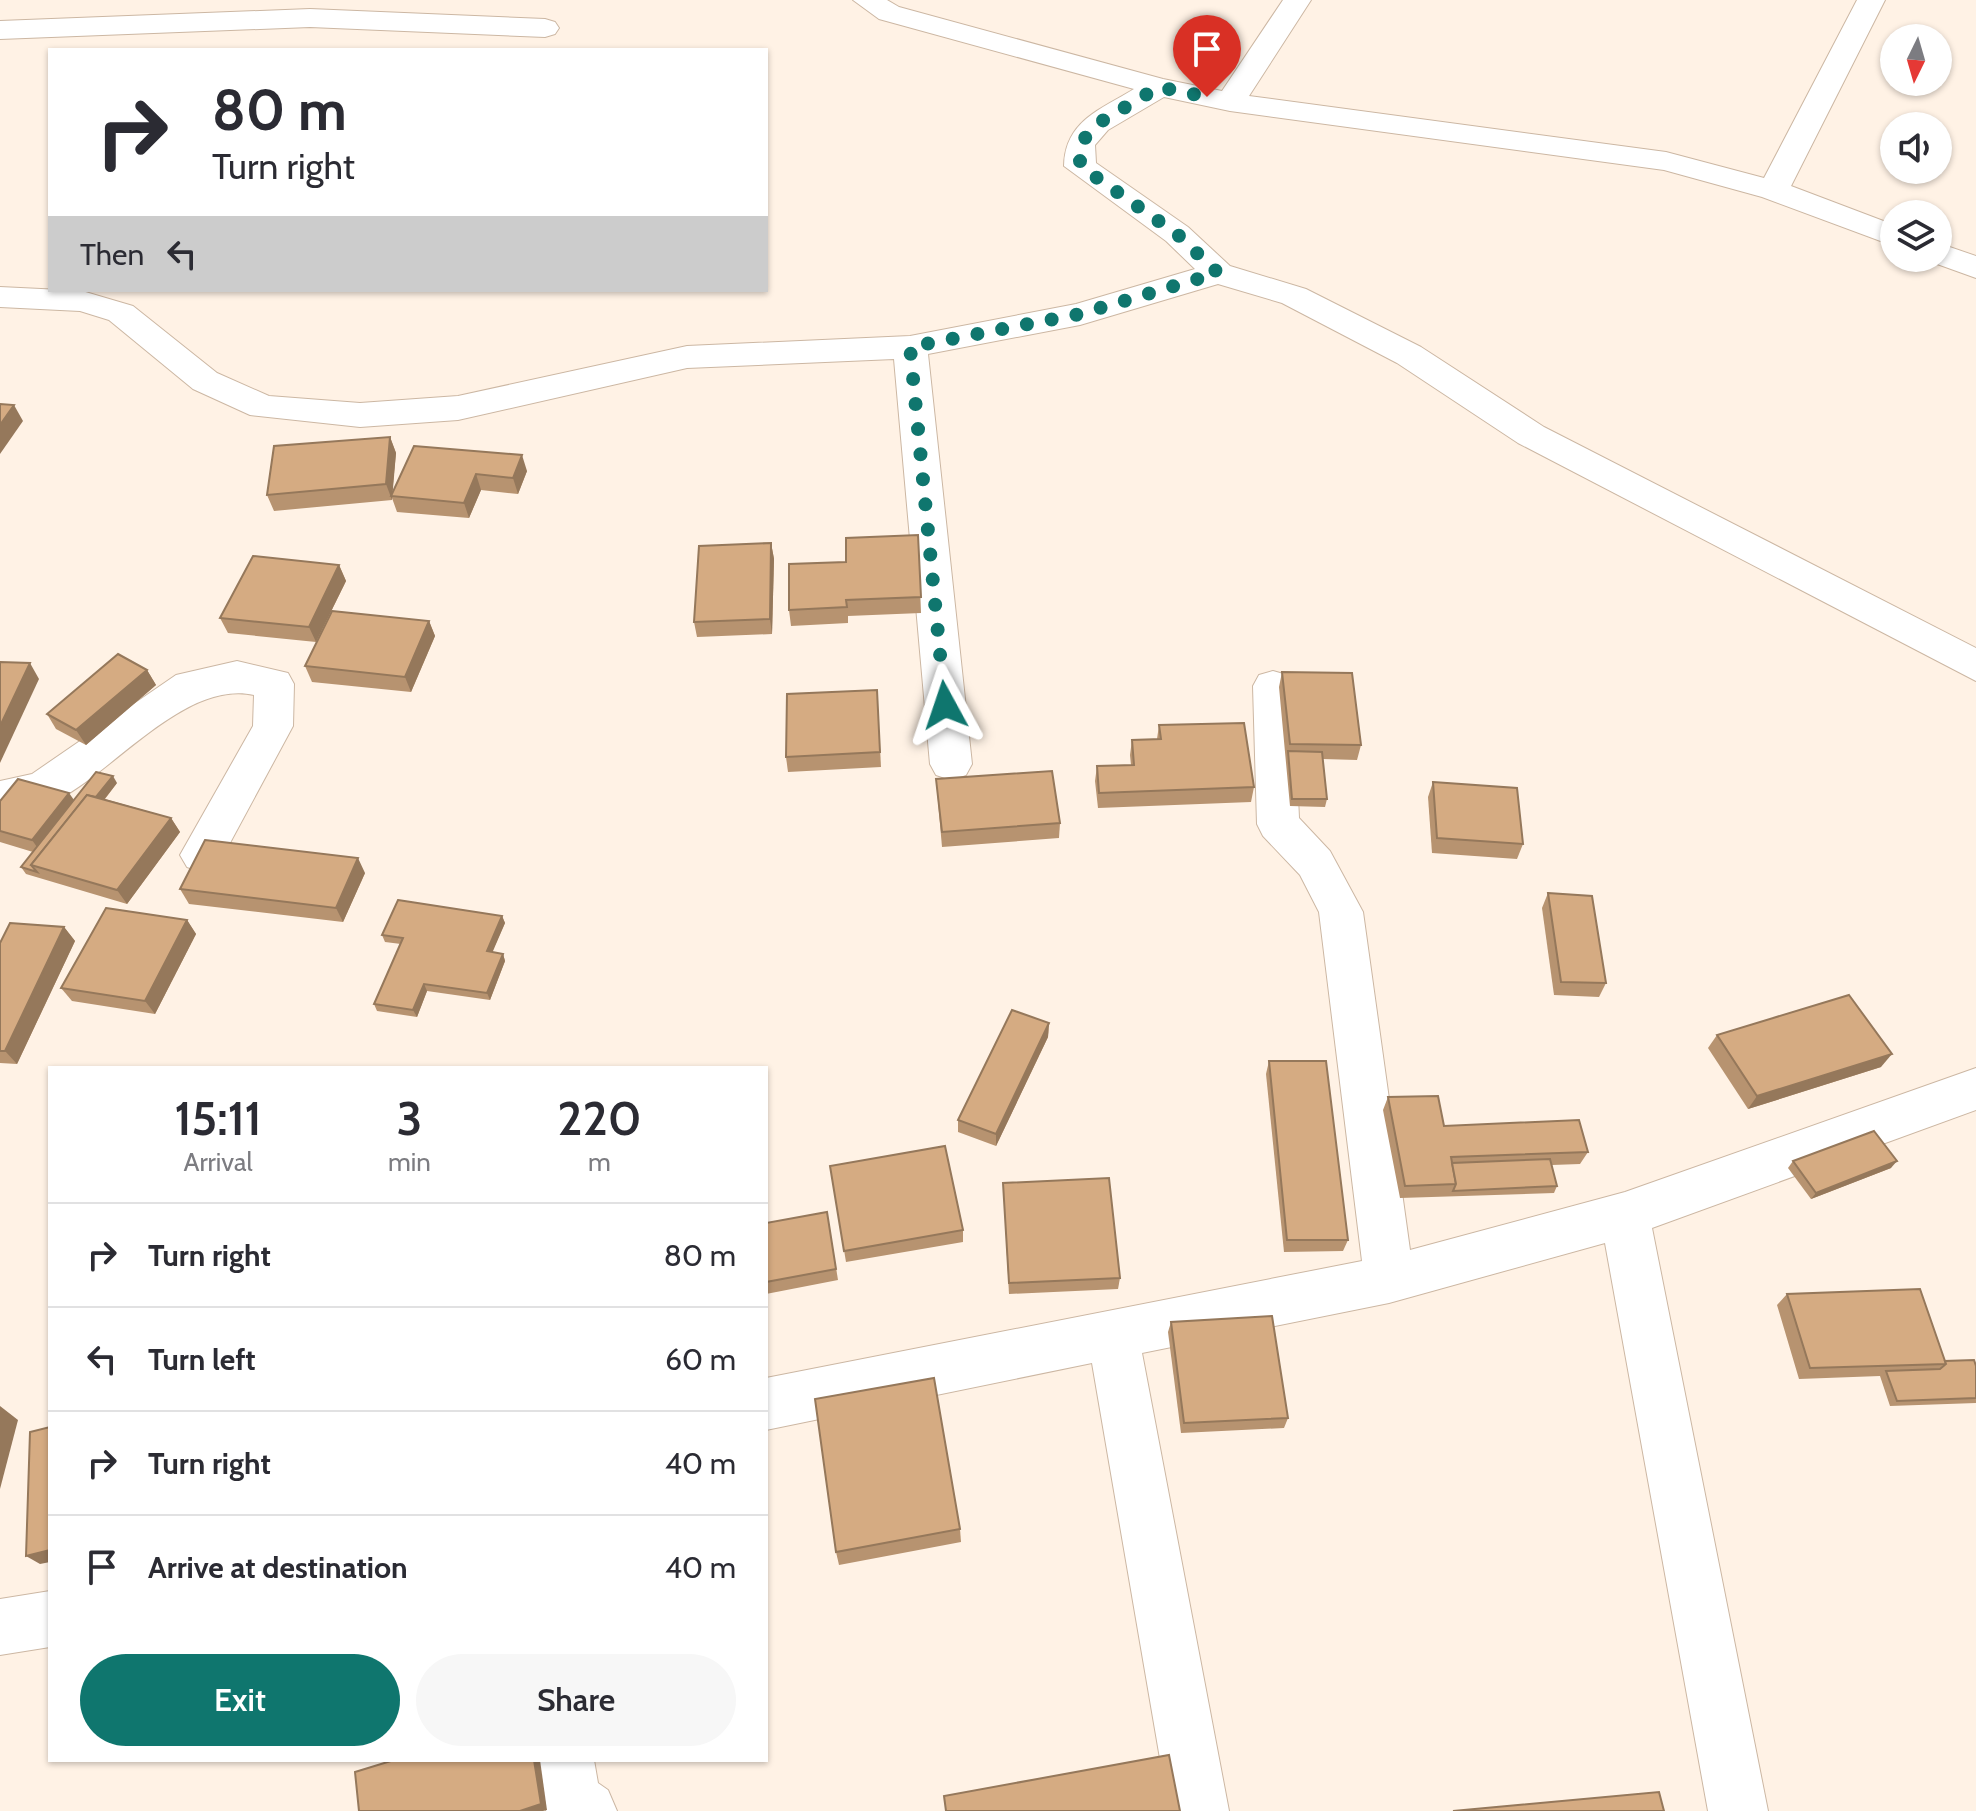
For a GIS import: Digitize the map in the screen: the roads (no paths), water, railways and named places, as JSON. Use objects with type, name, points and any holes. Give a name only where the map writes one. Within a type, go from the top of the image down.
[{"type":"street","points":[[867,0],[889,13],[1159,87],[1230,102],[1666,161],[1773,190],[1880,231]]},
{"type":"street","points":[[1230,102],[1297,0]]},
{"type":"street","points":[[1773,190],[1871,0]]},
{"type":"street","points":[[0,30],[310,18],[545,28]]},
{"type":"street","points":[[1159,87],[1097,124],[1080,144],[1080,166],[1177,234],[1218,273],[1294,296],[1409,355],[1531,435],[1976,666]]},
{"type":"street","points":[[1952,259],[1976,268]]},
{"type":"street","points":[[0,297],[82,301],[121,313],[205,381],[263,407],[360,415],[458,408],[687,357],[910,347],[1080,314],[1218,273]]},
{"type":"street","points":[[910,347],[951,764]]},
{"type":"street","points":[[0,798],[44,788],[190,686],[237,676],[274,684],[273,726],[202,855]]},
{"type":"street","points":[[1273,686],[1278,824],[1315,863],[1341,912],[1389,1279]]},
{"type":"street","points":[[768,1404],[1389,1279],[1625,1215],[1976,1089]]},
{"type":"street","points":[[1625,1215],[1738,1811]]},
{"type":"street","points":[[1113,1334],[1199,1811]]},
{"type":"street","points":[[0,1627],[48,1619]]},
{"type":"street","points":[[565,1762],[571,1800],[587,1811]]}]
